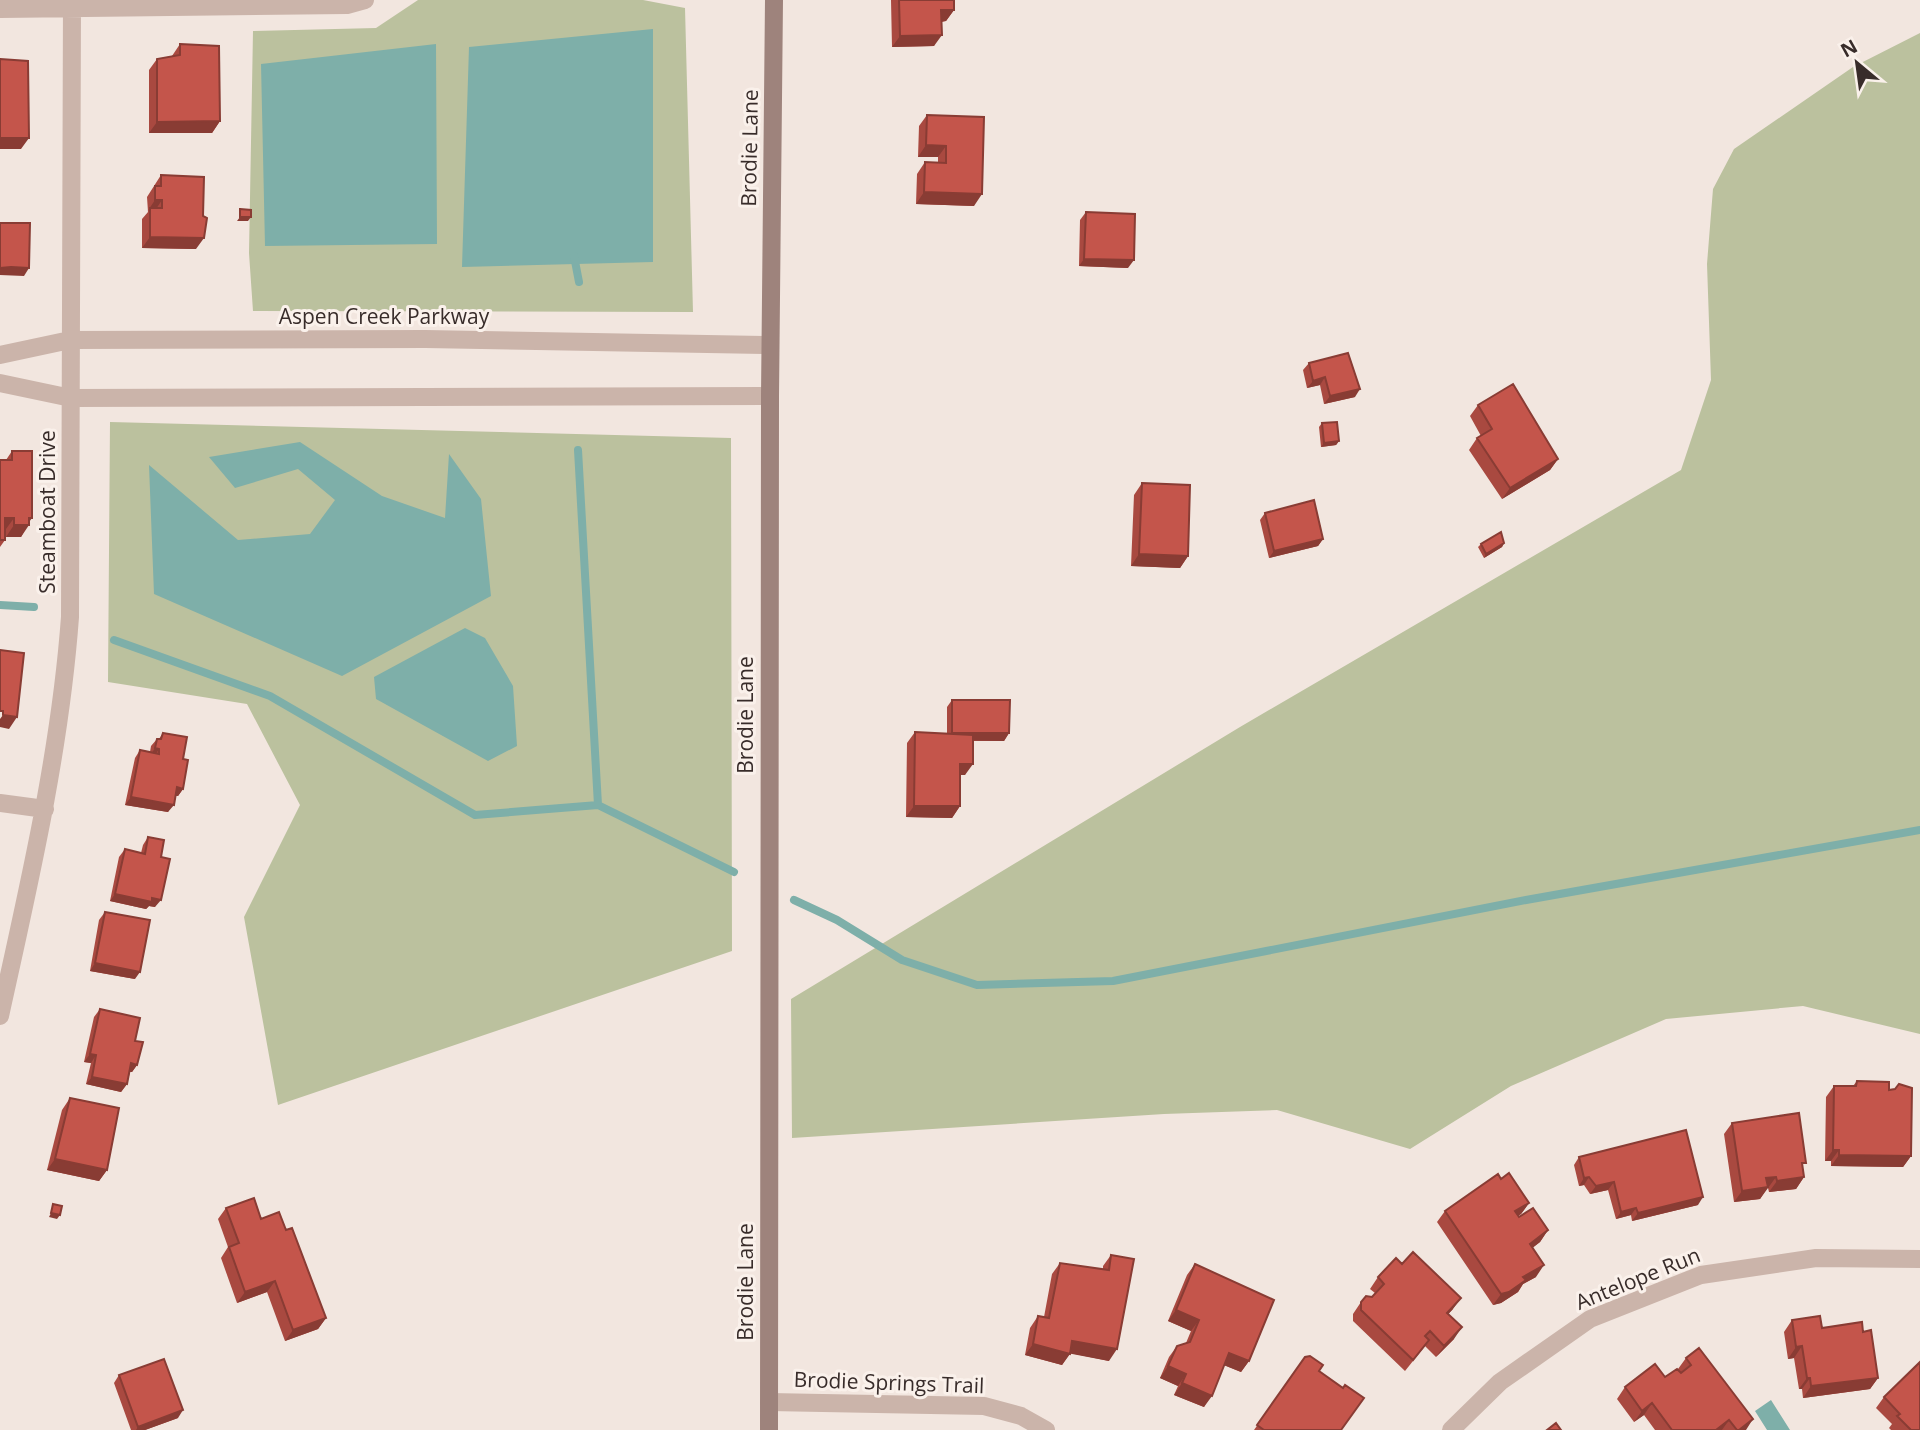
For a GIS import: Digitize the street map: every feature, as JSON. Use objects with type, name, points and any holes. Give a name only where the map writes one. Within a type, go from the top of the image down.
[{"type":"main road","name":"Brodie Lane","points":[[769,1430],[770,345],[774,0]]},
{"type":"street","points":[[0,9],[72,5],[347,5],[365,0]]},
{"type":"street","name":"Steamboat Drive","points":[[0,1016],[45,809],[64,699],[71,617],[72,5]]},
{"type":"street","name":"Aspen Creek Parkway","points":[[0,355],[70,340],[425,339],[770,345]]},
{"type":"street","points":[[0,383],[71,398],[770,396]]},
{"type":"street","points":[[0,803],[45,809]]},
{"type":"street","name":"Antelope Run","points":[[1451,1430],[1500,1382],[1590,1319],[1701,1275],[1816,1258],[1920,1259]]},
{"type":"street","name":"Brodie Springs Trail","points":[[769,1402],[985,1406],[1021,1416],[1046,1430]]},
{"type":"green space","points":[[418,0],[643,0],[685,8],[693,312],[253,311],[249,253],[253,31],[376,28]]},
{"type":"green space","points":[[1920,33],[1920,1034],[1803,1006],[1666,1019],[1511,1086],[1410,1149],[1277,1110],[1164,1114],[792,1138],[791,999],[1240,727],[1681,470],[1711,380],[1707,264],[1713,189],[1734,149],[1853,67]]},
{"type":"green space","points":[[110,422],[731,438],[732,951],[278,1105],[244,917],[300,805],[247,704],[108,682]]},
{"type":"water","points":[[653,29],[653,262],[462,267],[469,47]]},
{"type":"water","points":[[436,44],[437,244],[265,246],[261,64]]},
{"type":"water","points":[[300,442],[382,496],[445,518],[449,454],[481,499],[491,596],[342,676],[154,594],[149,465],[238,540],[310,534],[335,500],[298,469],[235,488],[209,457]]},
{"type":"water","points":[[465,628],[485,638],[513,686],[517,746],[488,761],[376,699],[374,677]]},
{"type":"water","points":[[1771,1400],[1790,1430],[1767,1430],[1755,1411]]},
{"type":"building","points":[[899,0],[954,0],[954,10],[941,10],[942,35],[900,36]]},
{"type":"building","points":[[180,44],[219,46],[220,121],[157,122],[157,59],[180,55]]},
{"type":"building","points":[[0,59],[28,61],[29,138],[0,138]]},
{"type":"building","points":[[927,115],[984,117],[982,194],[924,192],[925,162],[946,163],[946,146],[926,145]]},
{"type":"building","points":[[161,175],[204,177],[203,216],[207,218],[204,238],[150,237],[150,208],[162,208],[162,200],[155,200],[155,186],[161,186]]},
{"type":"building","points":[[240,209],[251,210],[251,217],[240,217]]},
{"type":"building","points":[[1086,212],[1135,214],[1134,260],[1084,259]]},
{"type":"building","points":[[0,223],[30,223],[29,268],[0,268]]},
{"type":"building","points":[[1348,353],[1360,389],[1330,396],[1325,377],[1313,381],[1309,363]]},
{"type":"building","points":[[1513,384],[1558,459],[1510,488],[1477,438],[1492,429],[1478,405]]},
{"type":"building","points":[[1337,422],[1339,441],[1324,443],[1322,423]]},
{"type":"building","points":[[12,451],[32,451],[32,518],[29,518],[29,525],[14,525],[14,518],[5,518],[5,540],[0,540],[0,460],[12,460]]},
{"type":"building","points":[[1142,483],[1190,485],[1188,556],[1139,554]]},
{"type":"building","points":[[1314,500],[1323,539],[1274,551],[1265,513]]},
{"type":"building","points":[[1501,532],[1504,543],[1486,554],[1481,544]]},
{"type":"building","points":[[0,650],[24,653],[17,717],[3,715],[3,711],[0,711]]},
{"type":"building","points":[[952,700],[1010,700],[1009,733],[952,733]]},
{"type":"building","points":[[915,732],[973,735],[973,764],[960,764],[960,806],[914,806]]},
{"type":"building","points":[[163,733],[187,737],[183,759],[188,760],[183,789],[177,787],[174,805],[131,797],[140,750],[159,754],[159,749],[155,748],[157,739],[161,739]]},
{"type":"building","points":[[148,837],[164,840],[161,857],[170,859],[161,900],[152,898],[152,902],[115,894],[125,849],[145,854]]},
{"type":"building","points":[[105,912],[150,920],[140,972],[95,963]]},
{"type":"building","points":[[100,1009],[140,1018],[135,1041],[143,1042],[137,1065],[131,1063],[127,1084],[92,1077],[96,1055],[90,1054]]},
{"type":"building","points":[[1857,1081],[1889,1082],[1889,1090],[1895,1089],[1899,1084],[1912,1088],[1911,1156],[1839,1155],[1839,1150],[1833,1150],[1834,1086],[1856,1086]]},
{"type":"building","points":[[70,1098],[119,1108],[107,1170],[55,1159]]},
{"type":"building","points":[[1799,1113],[1806,1163],[1802,1163],[1804,1177],[1777,1181],[1776,1177],[1766,1178],[1768,1187],[1742,1191],[1732,1123]]},
{"type":"building","points":[[1686,1130],[1703,1197],[1638,1213],[1636,1208],[1621,1212],[1614,1182],[1596,1186],[1589,1177],[1584,1178],[1579,1157]]},
{"type":"building","points":[[1509,1173],[1529,1203],[1515,1211],[1519,1217],[1533,1208],[1548,1230],[1530,1244],[1544,1265],[1523,1277],[1526,1280],[1509,1292],[1501,1294],[1445,1211],[1498,1174],[1501,1179]]},
{"type":"building","points":[[254,1198],[261,1219],[279,1212],[286,1230],[292,1228],[326,1318],[293,1330],[275,1281],[245,1292],[229,1247],[239,1243],[226,1208]]},
{"type":"building","points":[[53,1204],[62,1206],[60,1215],[51,1213]]},
{"type":"building","points":[[1413,1252],[1461,1298],[1447,1313],[1462,1327],[1444,1346],[1430,1331],[1425,1336],[1429,1340],[1413,1360],[1361,1310],[1361,1302],[1366,1296],[1372,1297],[1384,1284],[1378,1277],[1396,1258],[1402,1264]]},
{"type":"building","points":[[1111,1255],[1134,1259],[1117,1349],[1072,1341],[1070,1354],[1033,1344],[1038,1316],[1049,1318],[1060,1263],[1109,1270]]},
{"type":"building","points":[[1195,1264],[1274,1300],[1249,1361],[1229,1353],[1212,1396],[1182,1383],[1186,1374],[1168,1366],[1177,1346],[1190,1342],[1199,1320],[1176,1310]]},
{"type":"building","points":[[1820,1316],[1822,1328],[1862,1322],[1863,1332],[1871,1330],[1878,1378],[1811,1386],[1810,1378],[1807,1378],[1802,1346],[1796,1347],[1792,1320]]},
{"type":"building","points":[[1699,1348],[1753,1419],[1739,1430],[1729,1420],[1716,1430],[1672,1430],[1652,1403],[1642,1411],[1625,1387],[1655,1364],[1665,1377],[1677,1369],[1681,1373],[1691,1365],[1686,1358]]},
{"type":"building","points":[[1310,1356],[1323,1365],[1319,1371],[1343,1388],[1345,1385],[1364,1398],[1341,1430],[1264,1430],[1257,1425],[1305,1357]]},
{"type":"building","points":[[164,1359],[183,1410],[138,1427],[119,1375]]},
{"type":"building","points":[[1920,1362],[1920,1430],[1911,1430],[1884,1397]]},
{"type":"building","points":[[1556,1423],[1561,1430],[1547,1430]]},
{"type":"waterway","points":[[574,256],[579,282]]},
{"type":"waterway","points":[[578,450],[598,805],[734,872]]},
{"type":"waterway","points":[[0,605],[34,607]]},
{"type":"waterway","points":[[114,640],[270,696],[475,815],[598,805]]},
{"type":"waterway","points":[[794,900],[837,920],[902,960],[977,985],[1113,981],[1526,900],[1920,830]]}]
